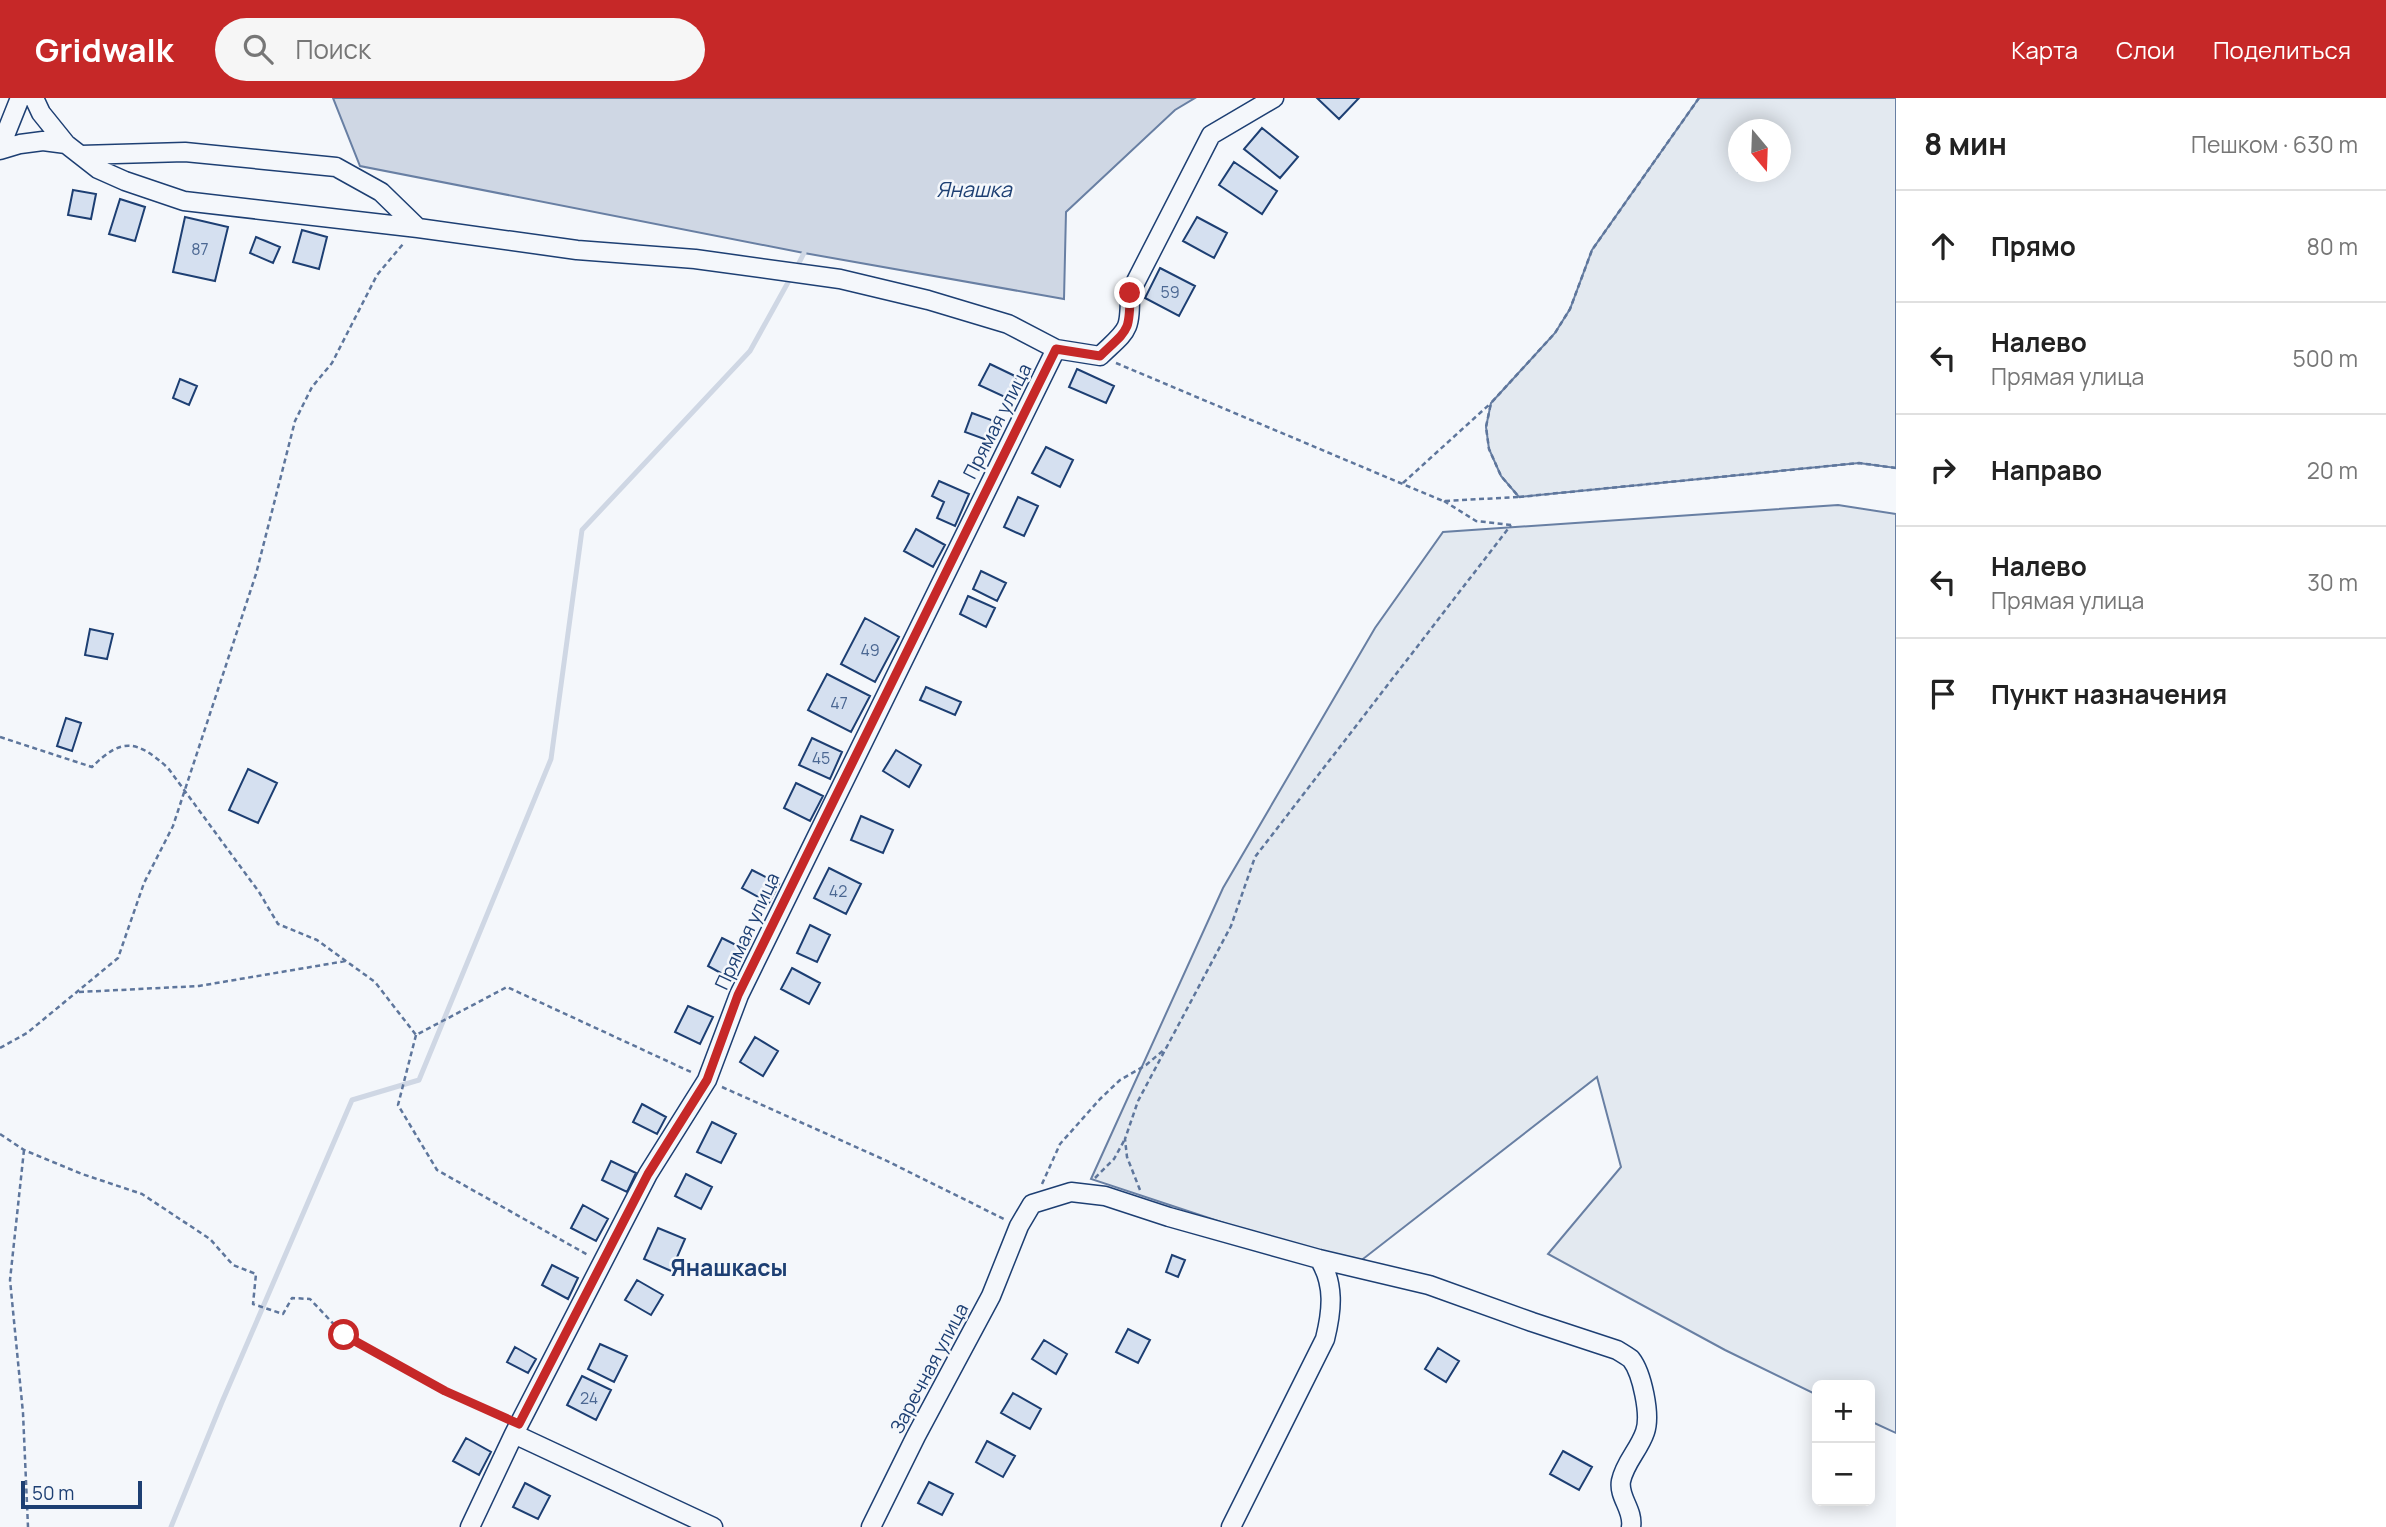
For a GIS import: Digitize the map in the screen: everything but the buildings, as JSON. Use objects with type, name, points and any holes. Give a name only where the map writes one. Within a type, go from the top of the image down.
[{"type":"street","points":[[0,149],[20,98]]},
{"type":"street","points":[[34,98],[41,113],[66,144],[98,169],[184,201],[418,228],[577,250],[695,260],[841,279],[928,300],[1008,324],[1056,349],[1100,356],[1125,332],[1130,321],[1130,293],[1211,135],[1274,98]]},
{"type":"street","points":[[0,149],[43,141],[66,144]]},
{"type":"street","points":[[81,155],[186,152],[336,167],[381,192],[418,228]]},
{"type":"street","name":"Прямая улица","points":[[470,1527],[516,1429],[648,1174],[707,1080],[738,995],[1056,349]]},
{"type":"street","points":[[1032,1204],[1071,1192],[1105,1196],[1168,1217],[1319,1259],[1429,1285],[1617,1350],[1630,1358],[1638,1372],[1648,1420],[1645,1434],[1625,1467],[1620,1484],[1631,1514],[1630,1527]]},
{"type":"street","name":"Заречная улица","points":[[871,1527],[991,1296],[1019,1226],[1032,1204]]},
{"type":"street","points":[[1231,1527],[1325,1339],[1331,1288],[1328,1273],[1319,1259]]},
{"type":"street","points":[[516,1429],[713,1527]]},
{"type":"path","points":[[1402,484],[1492,403],[1555,333],[1570,309],[1592,250],[1699,98]]},
{"type":"path","points":[[0,1048],[27,1033],[118,958],[144,883],[173,826],[256,574],[295,421],[312,387],[332,363],[377,275],[418,228]]},
{"type":"path","points":[[1071,1192],[1098,1176],[1114,1159],[1125,1139],[1138,1101],[1231,926],[1255,857],[1511,525],[1476,521],[1443,501],[1100,356]]},
{"type":"path","points":[[1492,403],[1486,426],[1489,449],[1501,476],[1519,497]]},
{"type":"path","points":[[1443,501],[1519,497],[1859,463],[1896,468]]},
{"type":"path","points":[[0,737],[92,766],[110,749],[130,745],[149,751],[168,768],[259,892],[278,924],[317,940],[375,982],[416,1035]]},
{"type":"path","points":[[77,992],[199,986],[346,961]]},
{"type":"path","points":[[602,1262],[437,1171],[398,1105],[416,1035],[507,987],[885,1160],[1019,1226]]},
{"type":"path","points":[[1032,1204],[1060,1144],[1119,1080],[1146,1065],[1167,1047]]},
{"type":"path","points":[[0,1134],[24,1150],[82,1174],[142,1194],[210,1239],[233,1265],[256,1275],[253,1304],[283,1314],[292,1298],[310,1299],[344,1335],[516,1429]]},
{"type":"path","points":[[1125,1139],[1127,1157],[1141,1192]]},
{"type":"path","points":[[24,1150],[10,1280],[23,1413],[28,1527]]},
{"type":"shaded area","points":[[1699,98],[1896,98],[1896,468],[1859,463],[1519,497],[1501,476],[1489,449],[1486,427],[1491,403],[1555,333],[1570,309],[1592,250]]},
{"type":"shaded area","points":[[1838,505],[1896,514],[1896,1433],[1875,1423],[1875,1380],[1812,1380],[1812,1393],[1725,1350],[1548,1254],[1621,1167],[1597,1077],[1354,1266],[1091,1179],[1223,888],[1375,628],[1443,532]]},
{"type":"water","name":"Янашка","points":[[333,98],[1195,98],[1175,110],[1066,212],[1064,299],[804,253],[360,166]]},
{"type":"waterway","points":[[796,269],[804,253]]},
{"type":"waterway","points":[[171,1527],[352,1100],[419,1080],[551,759],[582,530],[750,351],[791,277]]},
{"type":"district","name":"Янашкасы","points":[[729,1268]]},
{"type":"route","points":[[344,1335],[445,1391],[519,1424],[648,1174],[707,1080],[738,995],[1056,349],[1100,356],[1125,332],[1130,321],[1130,293]]}]
